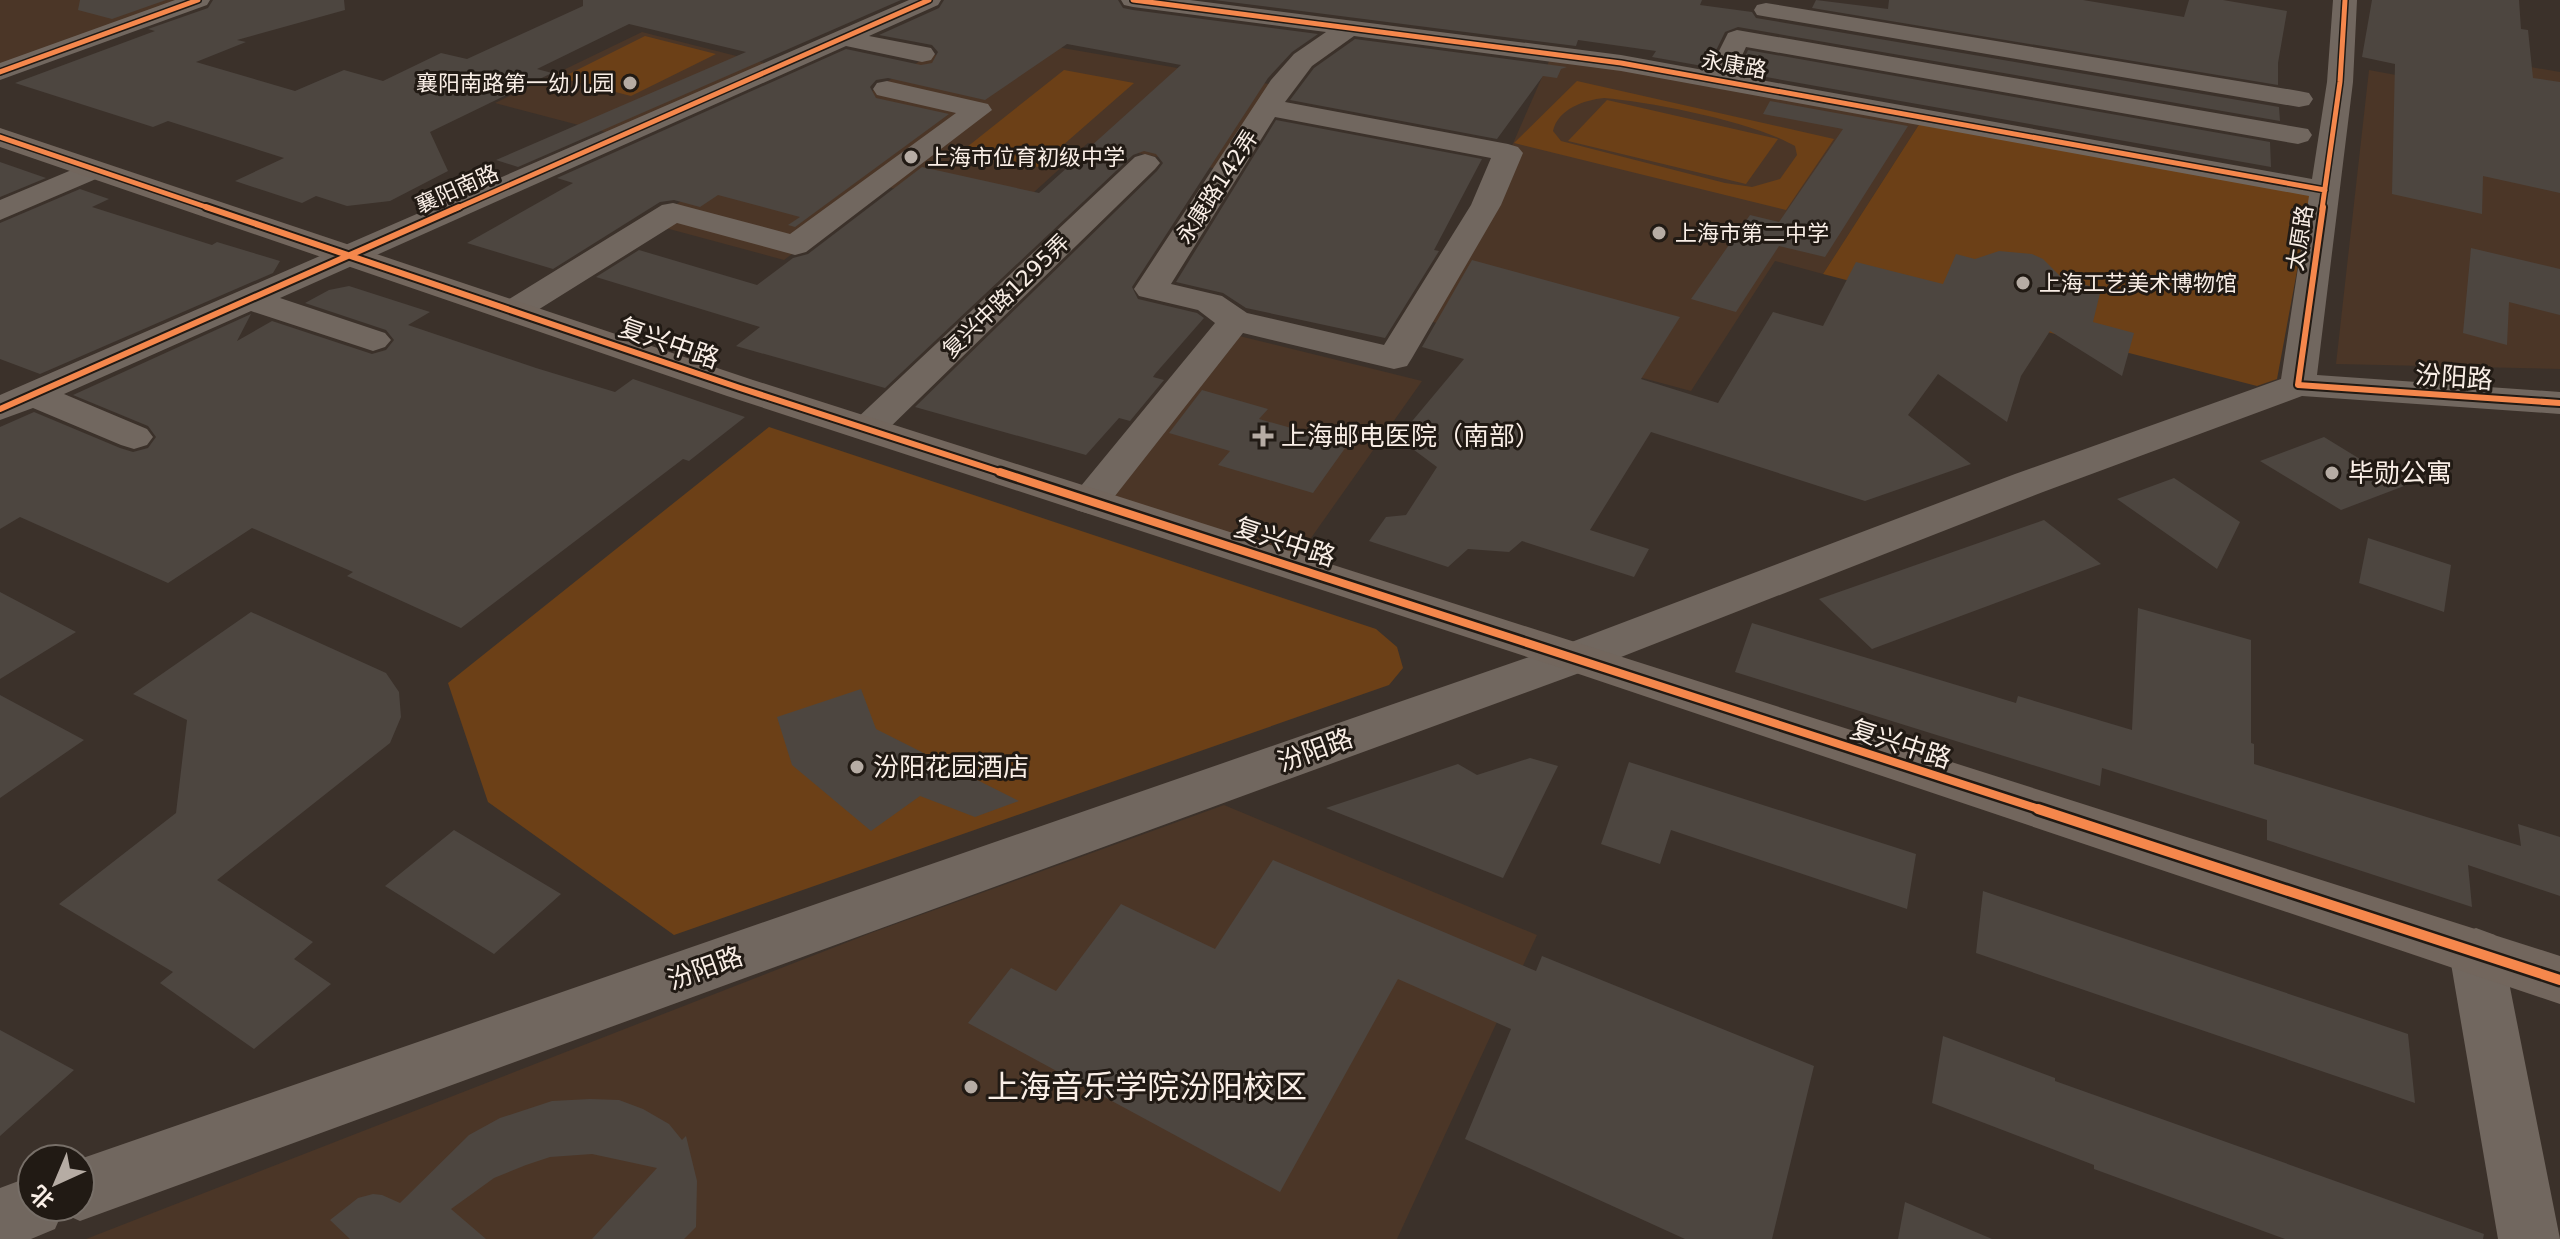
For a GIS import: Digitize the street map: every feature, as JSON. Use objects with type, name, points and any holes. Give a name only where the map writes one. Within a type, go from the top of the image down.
[{"type":"main road","name":"复兴中路","points":[[0,137],[867,429],[1577,657],[2560,980]]},
{"type":"street","points":[[0,72],[198,0]]},
{"type":"street","name":"襄阳南路","points":[[17,402],[929,0]]},
{"type":"street","name":"太原路","points":[[2298,385],[2340,82],[2345,0]]},
{"type":"street","name":"永康路","points":[[1151,1],[1363,21],[1718,80],[2325,190]]},
{"type":"street","points":[[1766,10],[2299,99]]},
{"type":"street","name":"永康路142弄","points":[[1235,321],[1210,303],[1151,289],[1268,107],[1303,60],[1363,21]]},
{"type":"street","points":[[844,38],[922,54]]},
{"type":"street","points":[[1718,80],[1737,38],[2298,135]]},
{"type":"street","points":[[1955,75],[1965,43]]},
{"type":"street","points":[[513,311],[673,212],[795,245],[978,110],[887,89]]},
{"type":"street","points":[[1090,501],[1235,321],[1394,358],[1486,205],[1508,153],[1268,107]]},
{"type":"street","name":"复兴中路1295弄","points":[[867,429],[1145,163]]},
{"type":"street","points":[[0,211],[93,170]]},
{"type":"street","points":[[251,300],[373,340]]},
{"type":"street","name":"汾阳路","points":[[96,1184],[1577,657],[2029,483],[2298,385],[2560,403]]},
{"type":"street","points":[[17,402],[134,437]]},
{"type":"street","points":[[2476,952],[2530,1239]]},
{"type":"shaded area","points":[[0,0],[180,0],[0,66]]},
{"type":"shaded area","name":"襄阳南路第一幼儿园","points":[[642,32],[768,64],[609,133],[495,103]]},
{"type":"shaded area","points":[[645,36],[716,54],[631,96],[561,78]]},
{"type":"shaded area","name":"上海市位育初级中学","points":[[1057,47],[1281,86],[1228,171],[1088,143],[1009,215],[883,186],[784,260],[647,223],[855,90],[869,93],[931,54],[954,59]]},
{"type":"shaded area","points":[[2467,56],[2560,72],[2560,369],[2336,364],[2369,70],[2455,86]]},
{"type":"shaded area","name":"上海市第二中学","points":[[1550,59],[1617,68],[1920,123],[1823,274],[1775,261],[1691,391],[1418,318],[1486,205]]},
{"type":"shaded area","points":[[1064,70],[1134,83],[1038,167],[962,151]]},
{"type":"shaded area","points":[[1577,81],[1834,139],[1786,210],[1514,143]],"holes":[[[1604,98],[1702,114],[1755,129],[1795,146],[1797,155],[1780,179],[1752,187],[1725,183],[1561,141],[1553,131],[1560,117],[1580,104]]]},
{"type":"shaded area","points":[[1607,100],[1778,139],[1746,184],[1568,141]]},
{"type":"shaded area","points":[[1920,123],[2311,195],[2277,379],[2257,386],[1823,274]]},
{"type":"shaded area","name":"上海邮电医院（南部）","points":[[1227,333],[1422,381],[1299,555],[1098,492]]},
{"type":"shaded area","points":[[769,427],[1376,629],[1397,647],[1403,668],[1389,685],[674,935],[488,802],[448,683]]},
{"type":"shaded area","name":"上海音乐学院汾阳校区","points":[[1224,805],[1537,935],[1397,1239],[86,1239],[871,933]]},
{"type":"building","points":[[80,0],[166,0],[112,19],[78,10]]},
{"type":"building","points":[[213,0],[344,0],[345,10],[237,40],[246,42],[196,62],[295,91],[344,70],[383,81],[441,53],[467,59],[583,6],[583,0],[901,0],[518,167],[496,160],[746,52],[629,24],[537,69],[552,73],[430,132],[448,171],[390,201],[347,206],[316,196],[302,203],[235,181],[284,158],[168,121],[153,127],[15,83],[155,31],[148,29],[208,8]]},
{"type":"building","points":[[944,0],[1118,0],[1123,8],[1133,10],[1318,34],[1292,52],[1268,78],[1132,287],[1138,299],[1197,313],[1204,318],[1155,374],[1153,377],[1164,380],[1130,421],[1119,418],[1086,455],[915,407],[1157,171],[1163,163],[1156,154],[1144,151],[1133,155],[885,388],[736,346],[760,327],[596,277],[639,250],[757,285],[793,258],[808,254],[922,167],[1039,193],[1181,65],[1067,44],[985,100],[888,78],[876,80],[870,87],[876,98],[949,114],[795,227],[788,225],[800,217],[718,195],[700,207],[674,200],[660,202],[553,269],[467,243],[573,183],[557,178],[846,49],[921,65],[932,63],[938,52],[932,45],[879,35],[939,8]]},
{"type":"building","points":[[1214,0],[1702,0],[1700,5],[1752,12],[1756,18],[2279,107],[2280,121],[1738,27],[1725,32],[1708,67],[1652,57],[1656,51],[1578,40],[1576,46]]},
{"type":"building","points":[[1816,0],[1888,9],[1889,0],[2083,0],[2184,17],[2189,0],[2223,0],[2287,11],[2278,63],[2278,85],[1812,8]]},
{"type":"building","points":[[2372,0],[2519,0],[2521,29],[2528,30],[2533,78],[2560,82],[2560,193],[2483,176],[2482,214],[2392,194],[2395,64],[2362,57]]},
{"type":"building","points":[[1355,39],[1567,67],[1561,69],[1557,78],[1543,76],[1497,139],[1290,100],[1314,68]]},
{"type":"building","points":[[1748,50],[2270,142],[2271,167],[1738,72]]},
{"type":"building","points":[[1770,101],[1908,126],[1825,257],[1779,246],[1736,312],[1691,299],[1750,215],[1779,222],[1843,129],[1763,114]]},
{"type":"building","points":[[1276,120],[1482,159],[1434,250],[1439,251],[1385,338],[1246,308],[1223,293],[1176,282]]},
{"type":"building","points":[[0,162],[46,178],[0,197]]},
{"type":"building","points":[[80,189],[109,199],[92,207],[212,245],[217,242],[280,261],[273,273],[40,374],[0,359],[0,223]]},
{"type":"building","points":[[2471,248],[2560,269],[2560,315],[2509,302],[2507,345],[2463,333]]},
{"type":"building","points":[[1999,251],[2032,254],[2043,259],[2063,279],[2101,289],[2093,322],[2134,333],[2122,376],[2050,331],[2021,376],[2007,422],[1938,374],[1908,415],[1971,464],[1865,501],[1651,432],[1590,530],[1649,549],[1634,577],[1522,541],[1509,552],[1468,549],[1448,567],[1369,541],[1386,517],[1406,515],[1437,467],[1398,438],[1464,359],[1422,347],[1472,260],[1680,317],[1641,379],[1718,403],[1773,312],[1823,326],[1856,262],[1943,284],[1956,254],[1975,259]]},
{"type":"building","points":[[349,286],[430,312],[408,325],[536,368],[615,392],[633,379],[745,417],[689,461],[683,459],[461,628],[347,576],[353,572],[252,528],[168,583],[20,517],[0,529],[0,427],[34,412],[120,448],[133,452],[148,448],[156,437],[148,426],[73,395],[251,314],[237,341],[272,321],[372,354],[386,350],[394,340],[386,330],[305,303],[329,290]]},
{"type":"building","points":[[1202,390],[1268,409],[1259,419],[1348,444],[1313,493],[1218,465],[1230,451],[1169,433]]},
{"type":"building","name":"毕勋公寓","points":[[2324,437],[2404,486],[2341,510],[2260,461]]},
{"type":"building","points":[[2174,478],[2240,522],[2217,569],[2117,499]]},
{"type":"building","points":[[2044,520],[2101,564],[1872,649],[1819,599]]},
{"type":"building","points":[[2368,538],[2451,565],[2444,612],[2359,583]]},
{"type":"building","points":[[0,592],[76,632],[0,679]]},
{"type":"building","points":[[2138,608],[2251,640],[2251,743],[2254,744],[2254,764],[2521,846],[2518,824],[2560,837],[2560,896],[2468,865],[2472,907],[2267,840],[2267,820],[2102,768],[2100,786],[1735,672],[1752,623],[2016,703],[2018,696],[2132,730]]},
{"type":"building","points":[[251,612],[386,673],[399,692],[401,717],[390,743],[217,880],[313,942],[294,959],[331,984],[254,1049],[160,983],[173,972],[59,904],[176,813],[187,720],[133,694]]},
{"type":"building","points":[[861,689],[876,729],[1019,801],[975,817],[920,796],[871,831],[792,765],[777,717]]},
{"type":"building","points":[[0,695],[84,740],[0,798]]},
{"type":"building","points":[[1530,758],[1558,766],[1503,878],[1326,808],[1458,764],[1477,775]]},
{"type":"building","points":[[1629,762],[1916,854],[1907,909],[1671,830],[1660,864],[1601,844]]},
{"type":"building","points":[[454,830],[561,894],[494,954],[385,886]]},
{"type":"building","points":[[1273,860],[1536,971],[1542,956],[1814,1066],[1772,1239],[1685,1239],[1465,1139],[1511,1029],[1398,979],[1280,1192],[968,1023],[1011,968],[1056,991],[1121,904],[1215,949]]},
{"type":"building","points":[[1983,891],[2408,1034],[2415,1103],[1976,953]]},
{"type":"building","points":[[0,1030],[74,1070],[0,1136]]},
{"type":"building","points":[[1943,1036],[2055,1078],[2055,1081],[2484,1234],[2483,1239],[2285,1239],[2094,1169],[2094,1165],[1932,1103]]},
{"type":"building","points":[[619,1100],[643,1109],[669,1124],[682,1140],[686,1136],[697,1181],[696,1227],[684,1239],[592,1239],[657,1168],[592,1154],[550,1157],[526,1165],[494,1178],[451,1209],[486,1239],[350,1239],[330,1220],[358,1198],[373,1194],[400,1203],[469,1135],[500,1118],[552,1101]]},
{"type":"building","points":[[1905,1202],[1992,1239],[1898,1239]]},
{"type":"cycle path","points":[[0,72],[198,0]]},
{"type":"cycle path","points":[[0,409],[929,0]]},
{"type":"cycle path","points":[[1133,0],[1621,63],[2325,190]]},
{"type":"cycle path","points":[[2345,0],[2340,82],[2298,385],[2560,403]]},
{"type":"cycle path","points":[[0,137],[740,388],[1577,657],[2560,980]]},
{"type":"place","name":"襄阳南路第一幼儿园","points":[[630,83]]},
{"type":"place","name":"上海市位育初级中学","points":[[911,157]]},
{"type":"place","name":"上海市第二中学","points":[[1659,233]]},
{"type":"place","name":"上海工艺美术博物馆","points":[[2023,283]]},
{"type":"place","name":"上海邮电医院（南部）","points":[[1263,436]]},
{"type":"place","name":"毕勋公寓","points":[[2332,473]]},
{"type":"place","name":"汾阳花园酒店","points":[[857,767]]},
{"type":"place","name":"上海音乐学院汾阳校区","points":[[971,1087]]}]
